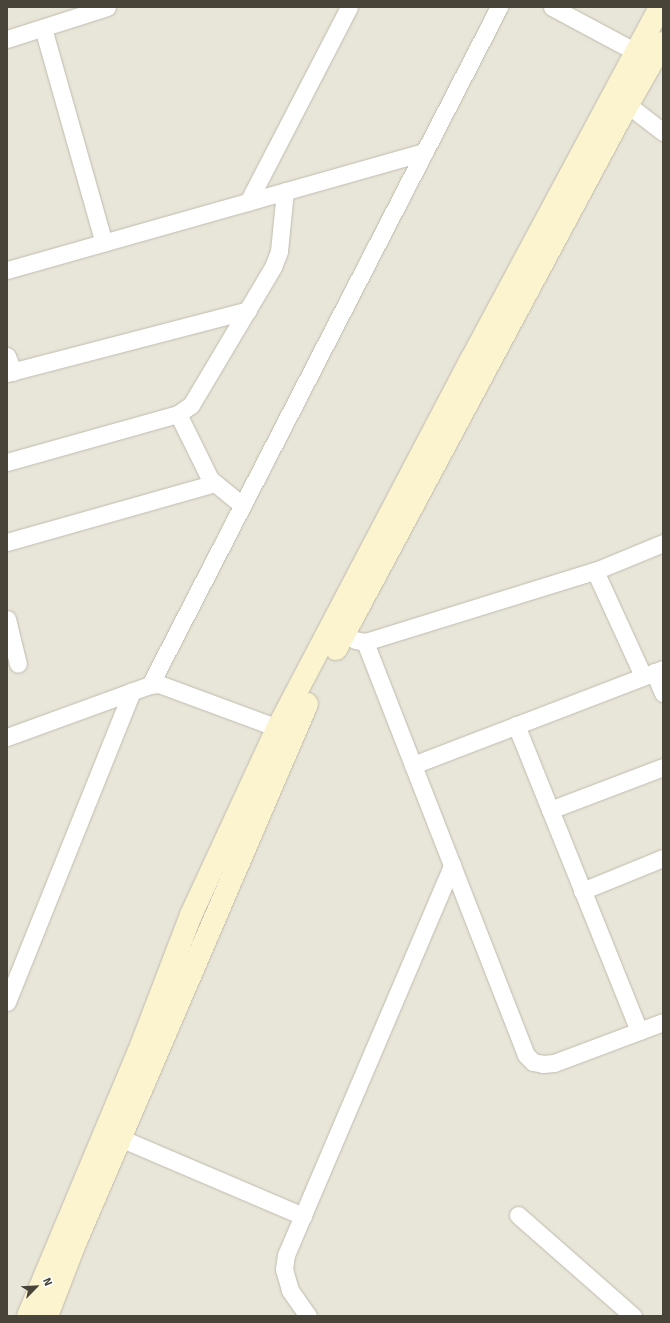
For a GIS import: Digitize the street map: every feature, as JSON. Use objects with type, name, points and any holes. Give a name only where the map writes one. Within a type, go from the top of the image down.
[{"type":"street","points":[[7,39],[107,7]]},
{"type":"street","points":[[248,202],[349,7]]},
{"type":"street","points":[[150,685],[499,7]]},
{"type":"street","points":[[552,7],[645,56]]},
{"type":"street","points":[[47,1316],[139,1050],[191,915],[334,637],[645,56],[660,7]]},
{"type":"street","points":[[43,28],[104,243]]},
{"type":"street","points":[[645,56],[663,43]]},
{"type":"street","points":[[621,99],[663,132]]},
{"type":"street","points":[[7,270],[425,152]]},
{"type":"street","points":[[7,462],[178,414],[191,405],[248,310],[276,258],[285,191]]},
{"type":"street","points":[[7,356],[10,373],[248,310]]},
{"type":"street","points":[[178,414],[207,473],[215,483],[242,505]]},
{"type":"street","points":[[7,542],[215,483]]},
{"type":"street","points":[[334,637],[366,642],[595,571],[663,543]]},
{"type":"street","points":[[595,571],[653,672],[663,693]]},
{"type":"street","points":[[7,619],[18,664]]},
{"type":"street","points":[[366,642],[526,1055],[533,1062],[543,1064],[554,1063],[663,1022]]},
{"type":"street","points":[[413,765],[653,672]]},
{"type":"street","points":[[7,737],[150,685],[167,686],[285,730]]},
{"type":"street","points":[[7,1002],[132,691]]},
{"type":"street","points":[[516,725],[639,1031]]},
{"type":"street","points":[[28,1316],[100,1164],[120,1138],[285,730]]},
{"type":"street","points":[[550,810],[663,767]]},
{"type":"street","points":[[582,891],[663,858]]},
{"type":"street","points":[[308,1316],[290,1290],[284,1269],[286,1255],[452,865]]},
{"type":"street","points":[[120,1138],[303,1216]]},
{"type":"street","points":[[518,1215],[633,1316]]},
{"type":"shaded area","points":[[7,7],[663,7],[663,1316],[7,1316]]}]
